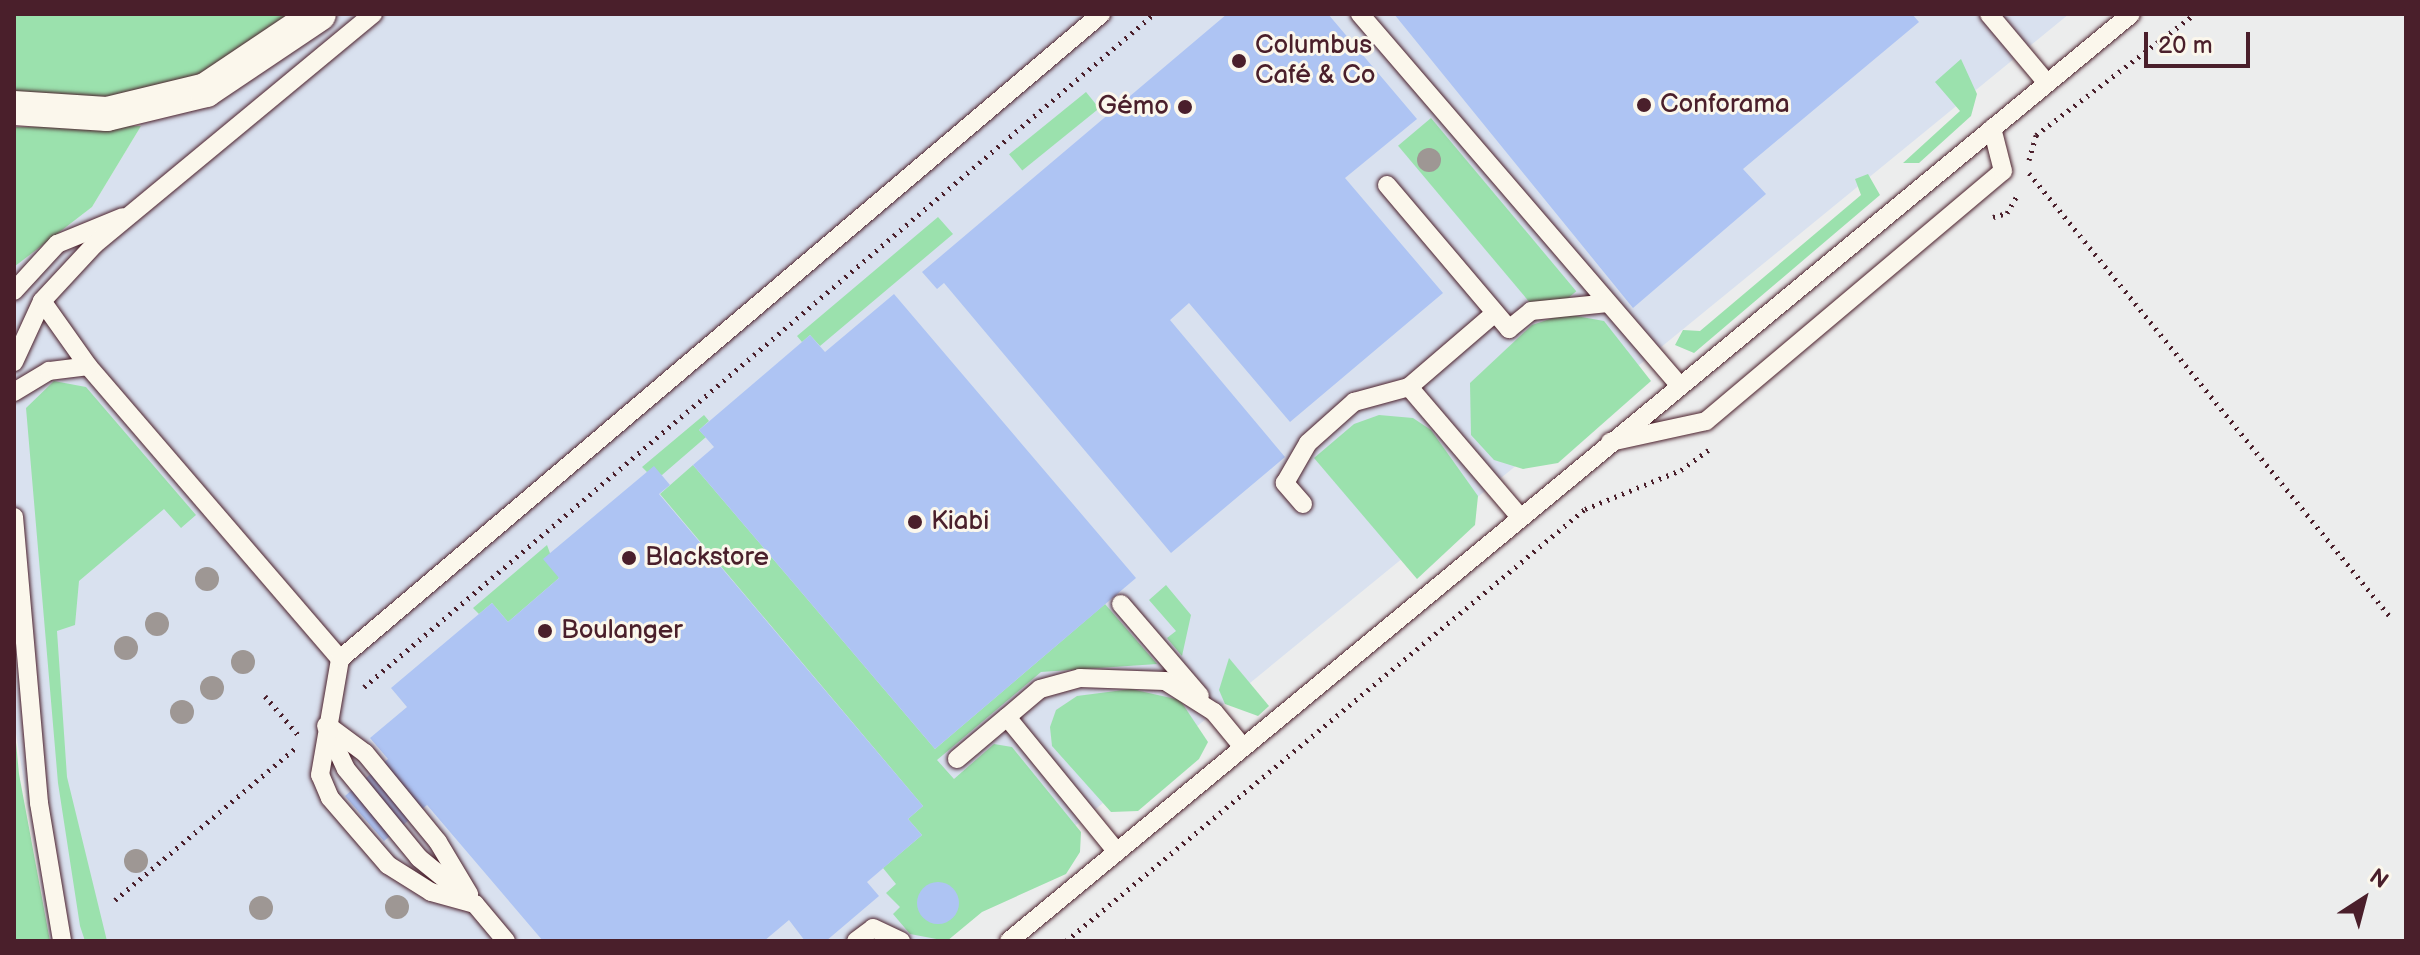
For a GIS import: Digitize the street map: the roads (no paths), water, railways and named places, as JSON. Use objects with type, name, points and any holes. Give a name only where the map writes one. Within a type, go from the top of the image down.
[{"type":"street","points":[[14,108],[107,114],[206,90],[319,14]]},
{"type":"lane","points":[[14,362],[42,301],[126,216],[373,14]]},
{"type":"lane","points":[[475,904],[431,892],[355,835],[320,775],[325,723],[340,659],[1101,14]]},
{"type":"lane","points":[[1360,14],[1678,384]]},
{"type":"lane","points":[[1989,14],[2047,83]]},
{"type":"lane","points":[[1009,941],[1678,384],[2047,83],[2108,21],[2131,14]]},
{"type":"lane","points":[[1607,443],[1706,421],[2003,171],[1992,128]]},
{"type":"lane","points":[[1387,185],[1509,329],[1531,311],[1608,303]]},
{"type":"lane","points":[[14,291],[57,244],[126,216]]},
{"type":"lane","points":[[42,301],[88,366],[340,659]]},
{"type":"lane","points":[[1303,504],[1285,483],[1308,443],[1354,402],[1409,387],[1495,313]]},
{"type":"lane","points":[[14,392],[49,371],[88,366]]},
{"type":"lane","points":[[1409,387],[1519,516]]},
{"type":"lane","points":[[14,517],[39,803],[62,941]]},
{"type":"lane","points":[[1121,604],[1243,747]]},
{"type":"lane","points":[[957,759],[1040,689],[1080,678],[1165,681],[1214,712]]},
{"type":"lane","points":[[1007,717],[1117,852]]},
{"type":"lane","points":[[325,723],[506,941]]},
{"type":"lane","points":[[856,941],[873,928],[901,941]]},
{"type":"place","name":"Columbus Café & Co","points":[[1239,61]]},
{"type":"place","name":"Conforama","points":[[1644,105]]},
{"type":"place","name":"Gémo","points":[[1185,107]]},
{"type":"place","name":"Kiabi","points":[[915,522]]},
{"type":"place","name":"Blackstore","points":[[629,558]]},
{"type":"place","name":"Boulanger","points":[[545,631]]}]
